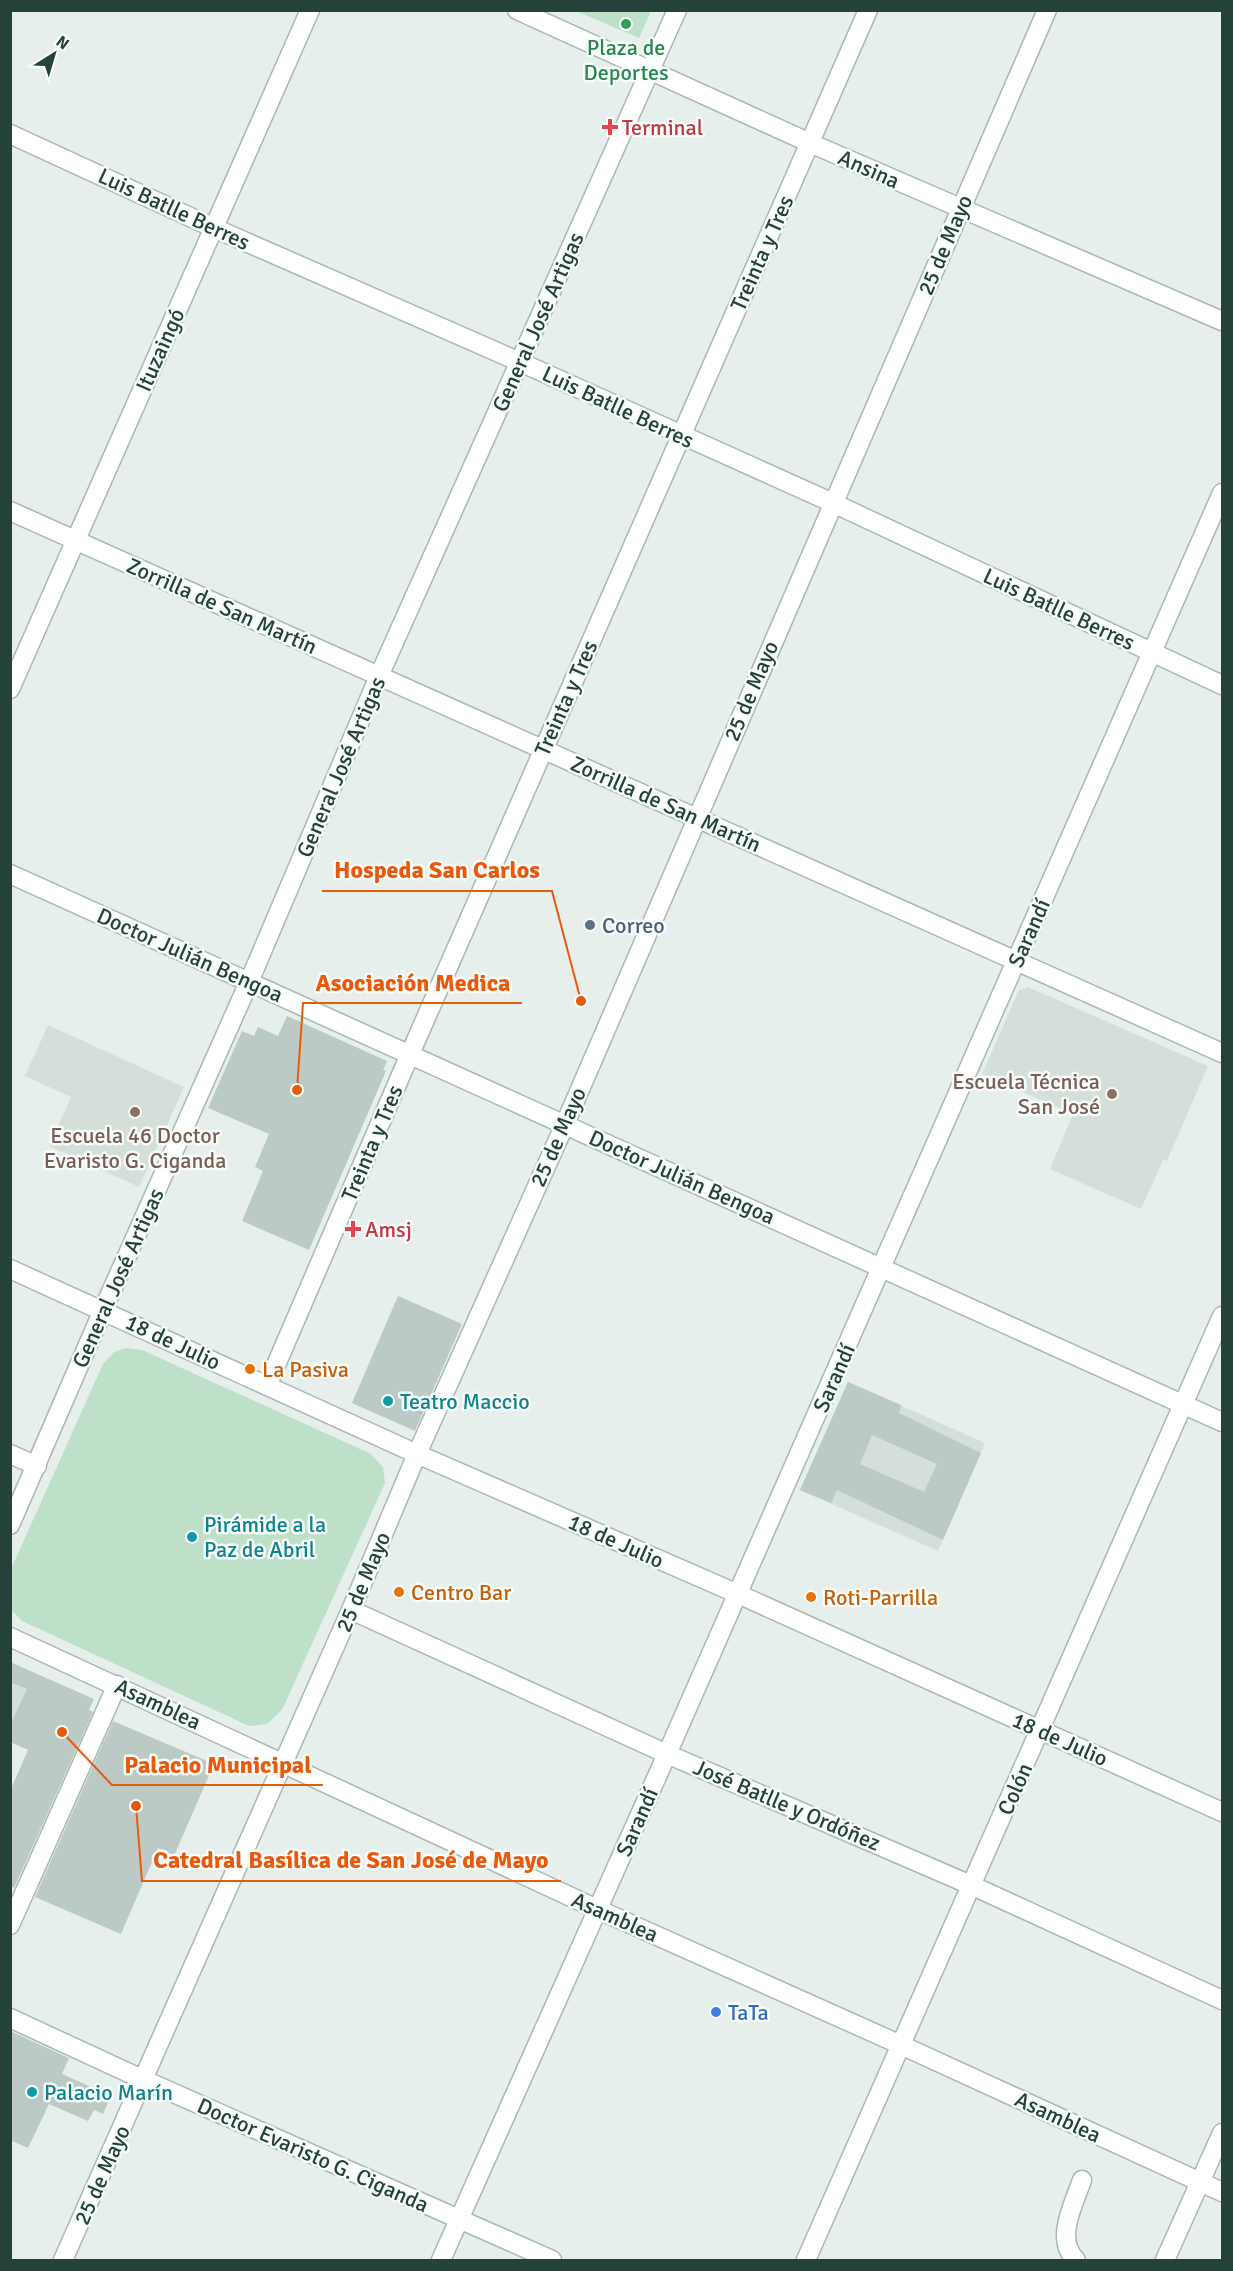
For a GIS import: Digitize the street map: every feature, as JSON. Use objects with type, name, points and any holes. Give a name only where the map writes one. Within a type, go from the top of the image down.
[{"type":"street","name":"Ituzaingó","points":[[10,689],[310,10]]},
{"type":"street","name":"Ansina","points":[[518,10],[810,143],[1222,321]]},
{"type":"street","name":"General José Artigas","points":[[10,1525],[249,982],[379,676],[677,10]]},
{"type":"street","name":"Treinta y Tres","points":[[267,1386],[543,749],[868,10]]},
{"type":"street","name":"25 de Mayo","points":[[63,2260],[284,1763],[417,1454],[565,1124],[1047,10]]},
{"type":"street","name":"Luis Batlle Berres","points":[[10,134],[214,228],[833,503],[1222,685]]},
{"type":"street","name":"Sarandí","points":[[441,2260],[668,1754],[1222,493]]},
{"type":"street","name":"Zorrilla de San Martín","points":[[10,511],[1222,1053]]},
{"type":"street","name":"Doctor Julián Bengoa","points":[[10,874],[1222,1422]]},
{"type":"street","name":"18 de Julio","points":[[10,1269],[417,1454],[738,1594],[1222,1812]]},
{"type":"street","name":"Colón","points":[[806,2260],[973,1886],[1222,1316]]},
{"type":"street","points":[[10,1454],[37,1466]]},
{"type":"street","name":"José Batlle y Ordóñez","points":[[351,1610],[668,1754],[973,1886],[1222,2000]]},
{"type":"street","name":"Asamblea","points":[[10,1637],[597,1909],[902,2045],[1222,2192]]},
{"type":"street","points":[[10,1924],[117,1685]]},
{"type":"street","name":"Doctor Evaristo G. Ciganda","points":[[10,2018],[144,2080],[552,2260]]},
{"type":"street","points":[[1166,2260],[1222,2133]]},
{"type":"street","points":[[1076,2260],[1067,2244],[1066,2229],[1083,2180]]},
{"type":"shaded area","name":"Escuela Técnica San José","points":[[1028,987],[1208,1066],[1167,1161],[1163,1160],[1141,1209],[1050,1169],[1073,1114],[982,1074],[1019,990]]},
{"type":"shaded area","points":[[48,1025],[184,1087],[139,1187],[49,1146],[71,1097],[25,1076]]},
{"type":"shaded area","points":[[848,1382],[985,1443],[938,1551],[800,1490]]},
{"type":"shaded area","points":[[11,1662],[34,1673],[11,1725]]},
{"type":"green space","name":"Plaza de Deportes","points":[[576,11],[651,11],[639,38]]},
{"type":"green space","points":[[126,1348],[142,1350],[371,1454],[383,1467],[385,1483],[282,1710],[267,1724],[249,1726],[22,1621],[11,1610],[11,1569],[103,1364],[114,1352]]},
{"type":"building","points":[[287,1016],[387,1061],[383,1070],[386,1071],[309,1250],[242,1221],[263,1171],[255,1167],[269,1134],[208,1108],[242,1031],[254,1036],[258,1027],[278,1036]]},
{"type":"building","points":[[398,1296],[462,1324],[415,1431],[352,1403]]},
{"type":"building","points":[[848,1382],[901,1405],[899,1413],[981,1453],[943,1540],[837,1490],[831,1503],[800,1490]],"holes":[[[872,1435],[937,1464],[924,1492],[860,1464]]]},
{"type":"building","points":[[10,1662],[94,1699],[89,1710],[93,1712],[14,1888],[10,1886],[10,1791],[28,1750],[10,1742],[10,1725],[27,1689],[10,1682]]},
{"type":"building","points":[[113,1721],[214,1764],[174,1856],[158,1848],[121,1934],[35,1897]]},
{"type":"building","name":"Palacio Marín","points":[[10,2031],[69,2058],[62,2074],[111,2096],[103,2114],[94,2110],[88,2121],[49,2104],[28,2148],[10,2140]]},
{"type":"place","name":"Plaza de Deportes","points":[[626,24]]},
{"type":"place","name":"Terminal","points":[[610,127]]},
{"type":"place","name":"Correo","points":[[590,925]]},
{"type":"place","name":"Hospeda San Carlos","points":[[581,1001]]},
{"type":"place","name":"Asociación Medica","points":[[297,1090]]},
{"type":"place","name":"Escuela Técnica San José","points":[[1112,1094]]},
{"type":"place","name":"Escuela 46 Doctor Evaristo G. Ciganda","points":[[135,1112]]},
{"type":"place","name":"Amsj","points":[[353,1229]]},
{"type":"place","name":"La Pasiva","points":[[250,1369]]},
{"type":"place","name":"Teatro Maccio","points":[[388,1401]]},
{"type":"place","name":"Pirámide a la Paz de Abril","points":[[192,1537]]},
{"type":"place","name":"Centro Bar","points":[[399,1592]]},
{"type":"place","name":"Roti-Parrilla","points":[[811,1597]]},
{"type":"place","name":"Palacio Municipal","points":[[62,1732]]},
{"type":"place","name":"Catedral Basílica de San José de Mayo","points":[[136,1806]]},
{"type":"place","name":"TaTa","points":[[716,2012]]},
{"type":"place","name":"Palacio Marín","points":[[32,2092]]}]
